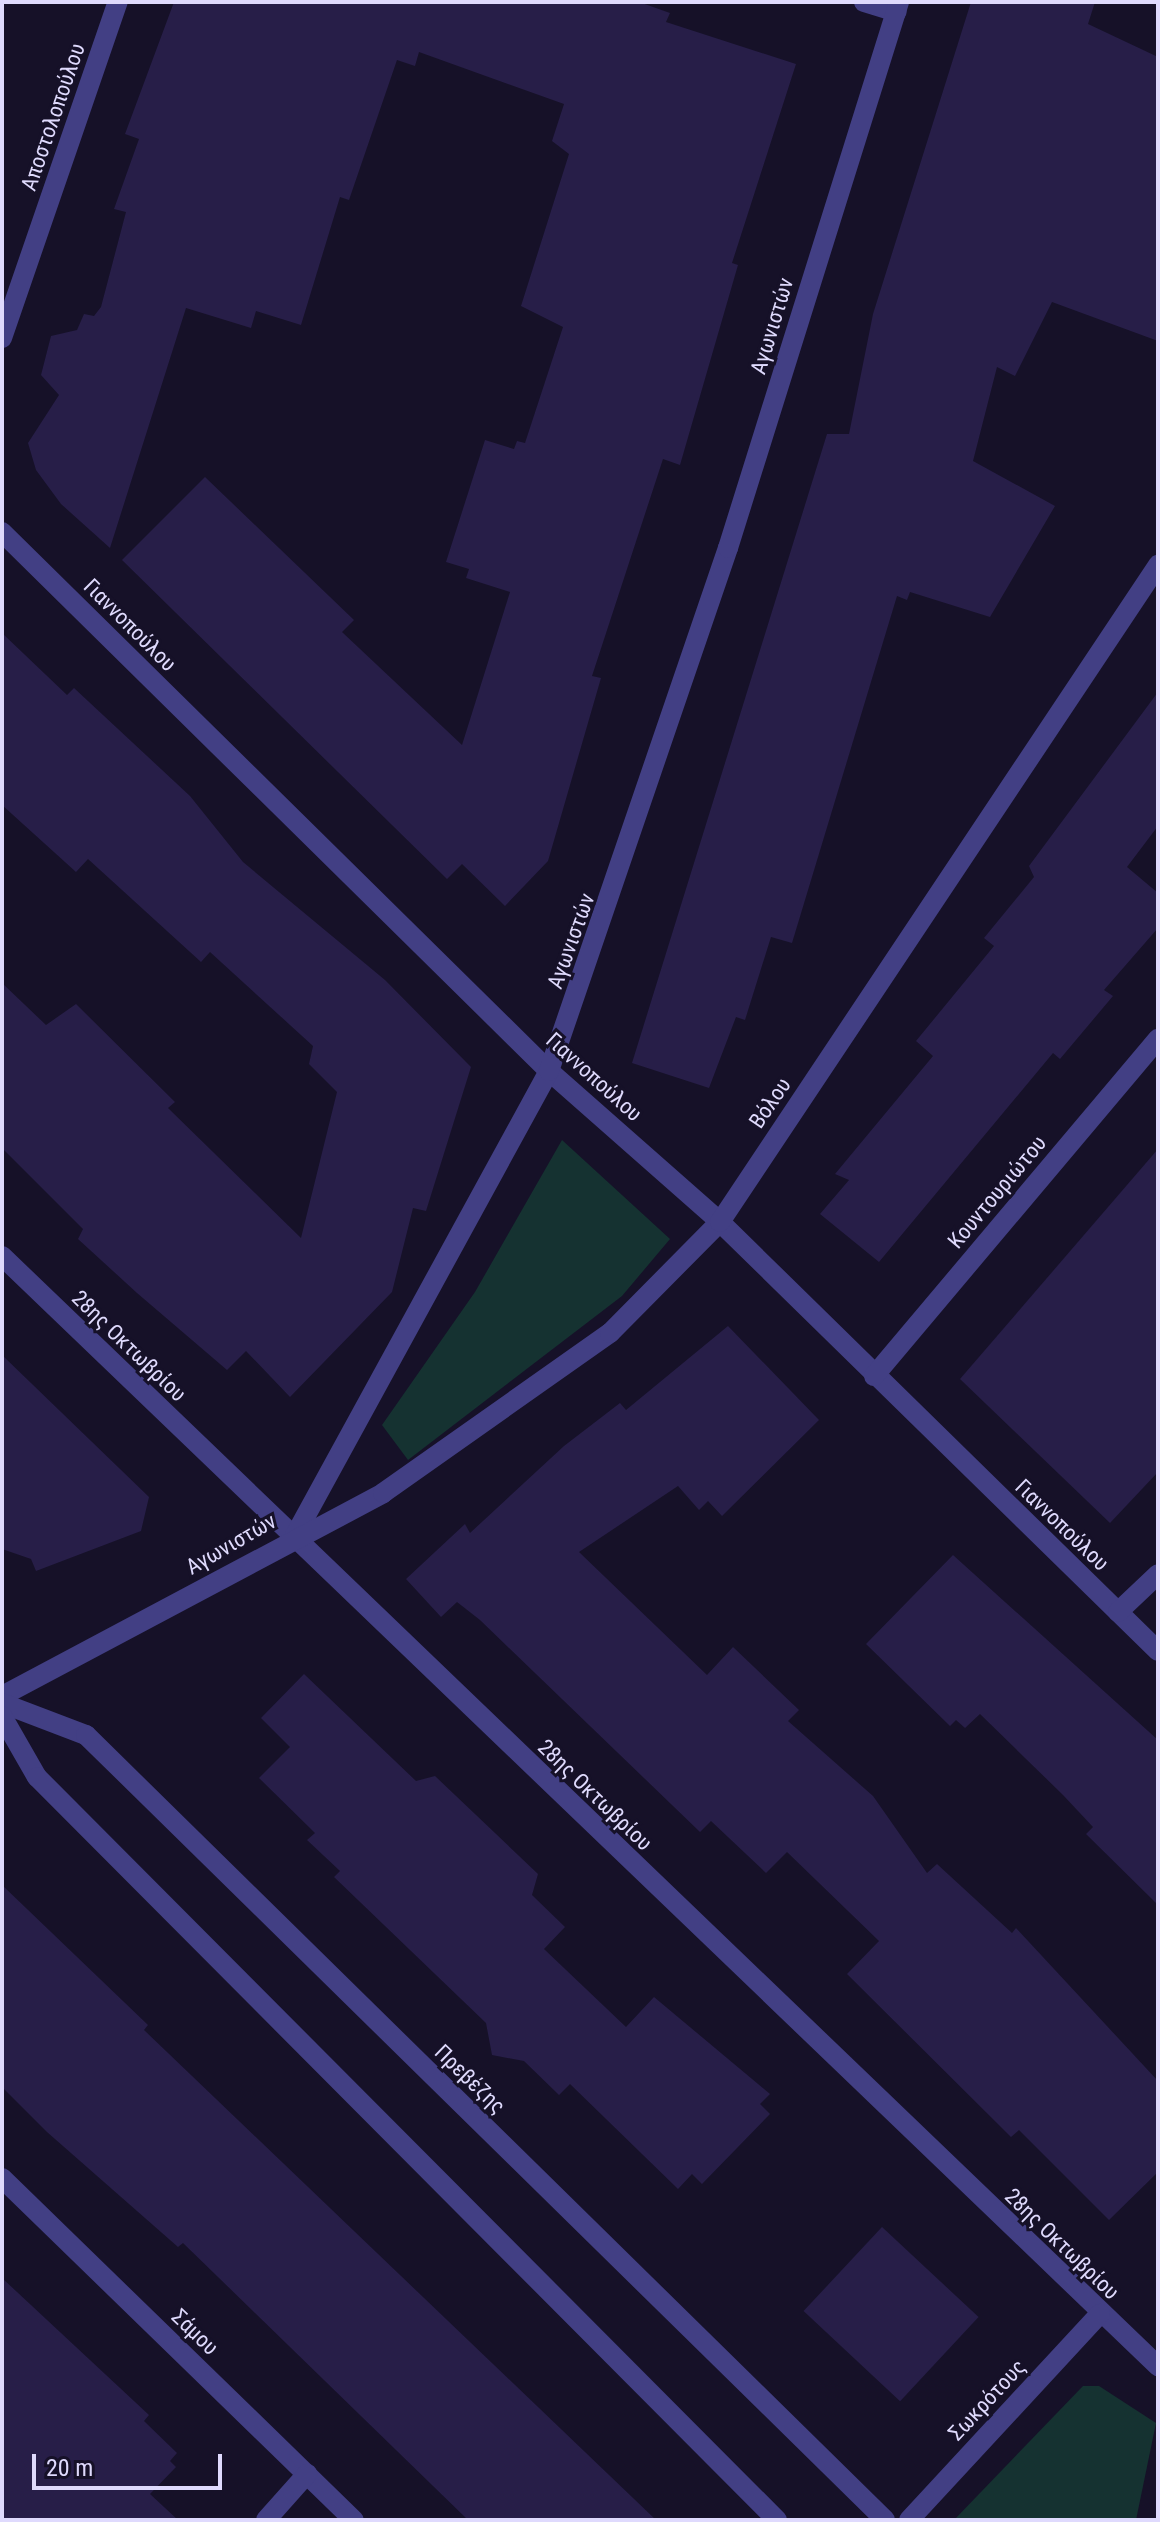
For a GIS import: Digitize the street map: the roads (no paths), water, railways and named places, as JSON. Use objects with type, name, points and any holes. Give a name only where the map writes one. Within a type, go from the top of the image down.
[{"type":"street","name":"Αποστολοπούλου","points":[[2,338],[118,2]]},
{"type":"street","points":[[864,2],[897,7]]},
{"type":"street","name":"Αγωνιστών","points":[[2,1696],[293,1539],[549,1071],[723,563],[897,7]]},
{"type":"street","name":"Γιαννοπούλου","points":[[2,532],[549,1071],[720,1222],[1158,1651]]},
{"type":"street","name":"Βόλου","points":[[293,1539],[383,1493],[610,1333],[720,1222],[1158,565]]},
{"type":"street","name":"Κουντουριώτου","points":[[874,1376],[1158,1039]]},
{"type":"street","name":"28ης Οκτωβρίου","points":[[2,1256],[1100,2314],[1158,2366]]},
{"type":"street","points":[[1118,1612],[1158,1574]]},
{"type":"street","name":"Πρεβέζης","points":[[2,1703],[86,1735],[885,2520]]},
{"type":"street","points":[[2,1716],[37,1777],[777,2520]]},
{"type":"street","name":"Σάμου","points":[[2,2178],[354,2520]]},
{"type":"street","name":"Σωκρότους","points":[[909,2520],[1100,2314]]},
{"type":"street","points":[[266,2520],[307,2474]]}]
